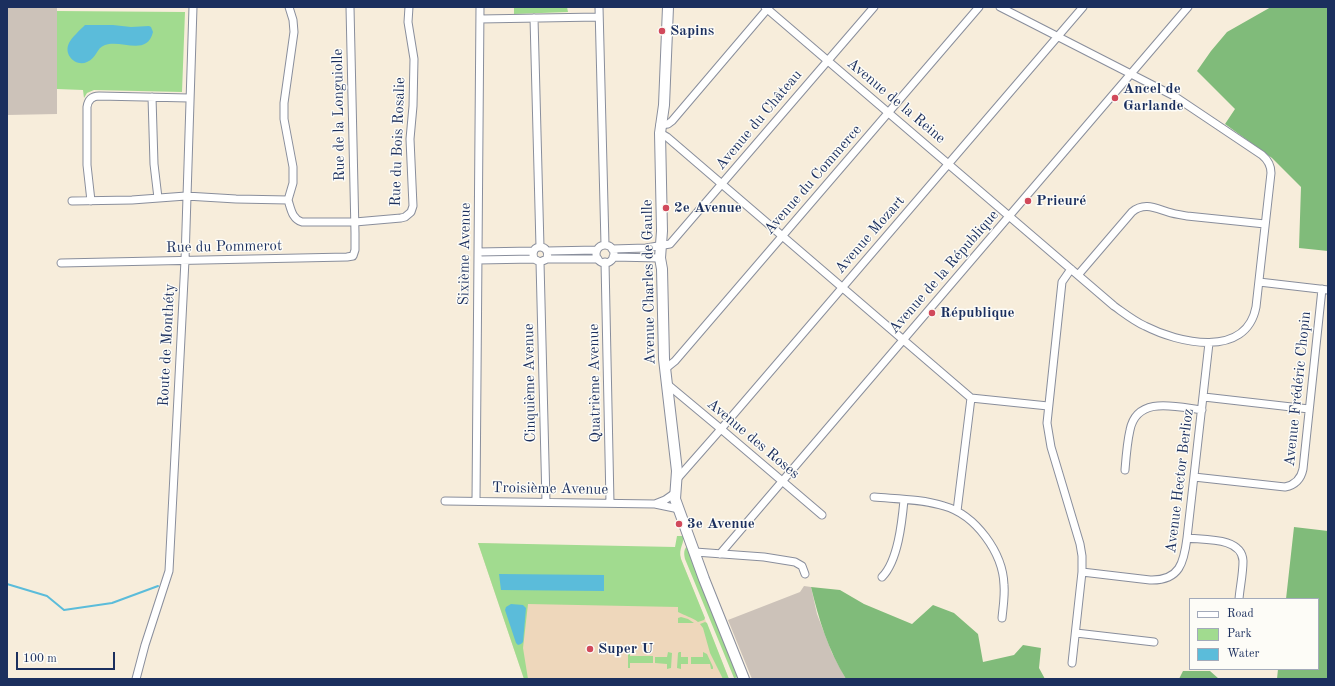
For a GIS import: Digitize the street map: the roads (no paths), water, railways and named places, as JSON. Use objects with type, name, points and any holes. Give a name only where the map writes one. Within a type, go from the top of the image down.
[{"type":"main road","name":"Avenue Charles de Gaulle","points":[[668,7],[664,104],[660,129],[662,168],[660,258],[662,269],[663,347],[666,384],[674,443],[677,479],[675,493],[676,503],[744,679]]},
{"type":"street","name":"Route de Monthéty","points":[[136,679],[145,645],[169,571],[184,260],[193,7]]},
{"type":"street","points":[[72,201],[132,200],[186,196],[288,200],[293,171],[284,119],[284,103],[294,32],[293,20],[289,7]]},
{"type":"street","name":"Rue de la Longuiolle","points":[[350,7],[355,222]]},
{"type":"street","name":"Rue du Bois Rosalie","points":[[288,200],[293,216],[299,221],[355,222],[403,218],[409,215],[412,209],[410,139],[413,106],[414,59],[408,22],[409,7]]},
{"type":"street","name":"Sixième Avenue","points":[[476,501],[480,7]]},
{"type":"street","points":[[599,7],[604,245]]},
{"type":"street","name":"Avenue du Château","points":[[661,246],[670,244],[874,7]]},
{"type":"street","name":"Avenue du Commerce","points":[[665,369],[675,361],[979,7]]},
{"type":"street","points":[[1000,7],[1130,74]]},
{"type":"street","name":"Avenue Mozart","points":[[677,479],[1083,7]]},
{"type":"street","name":"Avenue de la République","points":[[720,554],[1188,7]]},
{"type":"street","points":[[767,8],[672,121],[660,129],[971,398],[1048,406]]},
{"type":"street","name":"Avenue de la Reine","points":[[767,8],[1078,275],[1119,309],[1140,324],[1166,335],[1187,340],[1210,343],[1221,342],[1233,338],[1240,334],[1249,324],[1256,310],[1271,170],[1268,162],[1262,155],[1174,96],[1130,74]]},
{"type":"street","points":[[480,19],[599,17]]},
{"type":"street","points":[[534,18],[540,247]]},
{"type":"street","points":[[91,201],[87,165],[87,107],[89,100],[92,97],[97,96],[189,98]]},
{"type":"street","points":[[152,97],[154,164],[158,198]]},
{"type":"street","points":[[1078,275],[1132,212],[1142,207],[1154,207],[1175,214],[1187,216],[1265,224]]},
{"type":"street","name":"Rue du Pommerot","points":[[61,263],[350,257],[354,255],[355,250],[355,222]]},
{"type":"street","points":[[598,259],[596,255],[597,250],[600,246],[604,245],[609,246],[612,249],[661,246]]},
{"type":"street","points":[[540,247],[547,251],[597,250]]},
{"type":"street","points":[[478,252],[533,251],[540,247]]},
{"type":"street","points":[[612,249],[614,253],[613,257]]},
{"type":"street","points":[[533,251],[540,260]]},
{"type":"street","points":[[540,260],[548,253],[547,251]]},
{"type":"street","points":[[478,260],[598,259],[605,262],[611,260],[613,257],[660,258]]},
{"type":"street","name":"Cinquième Avenue","points":[[540,260],[546,502]]},
{"type":"street","name":"Quatrième Avenue","points":[[605,262],[610,504]]},
{"type":"street","points":[[1071,269],[1062,282],[1047,423],[1048,435],[1080,544],[1082,556],[1082,572],[1072,663]]},
{"type":"street","points":[[1259,282],[1325,290]]},
{"type":"street","name":"Avenue Frédéric Chopin","points":[[1194,477],[1283,487],[1293,484],[1298,480],[1303,471],[1309,409],[1325,290]]},
{"type":"street","name":"Avenue Hector Berlioz","points":[[1082,572],[1150,580],[1164,578],[1175,572],[1182,563],[1187,538],[1210,343]]},
{"type":"street","name":"Avenue des Roses","points":[[666,384],[822,515]]},
{"type":"street","points":[[957,511],[971,398]]},
{"type":"street","points":[[1204,398],[1309,409]]},
{"type":"street","points":[[1125,470],[1131,425],[1135,416],[1143,409],[1157,406],[1202,410]]},
{"type":"street","name":"Troisième Avenue","points":[[655,504],[665,500],[675,493]]},
{"type":"street","points":[[874,497],[935,503],[946,506],[957,511],[968,519],[983,533],[1001,566],[1004,586],[1002,618]]},
{"type":"street","points":[[882,577],[890,566],[900,535],[904,500]]},
{"type":"street","name":"Troisième Avenue","points":[[445,501],[655,504],[679,509]]},
{"type":"street","points":[[1187,538],[1225,542],[1232,544],[1237,549],[1241,555],[1242,561],[1239,598]]},
{"type":"street","points":[[695,552],[756,556],[795,562],[802,566],[805,574]]},
{"type":"street","points":[[1076,633],[1154,642]]},
{"type":"water","points":[[85,25],[113,25],[131,27],[149,26],[153,32],[150,39],[145,44],[139,46],[118,44],[105,45],[100,48],[95,56],[90,60],[79,63],[69,56],[68,47],[72,38]]},
{"type":"water","points":[[499,574],[604,575],[604,591],[501,590]]},
{"type":"water","points":[[511,604],[523,605],[526,608],[523,642],[518,645],[505,610],[506,607]]},
{"type":"waterway","points":[[7,584],[47,596],[64,610],[112,603],[158,586]]},
{"type":"place","name":"Sapins","points":[[662,31]]},
{"type":"place","name":"Ancel de Garlande","points":[[1115,98]]},
{"type":"place","name":"Prieuré","points":[[1028,201]]},
{"type":"place","name":"2e Avenue","points":[[666,208]]},
{"type":"place","name":"République","points":[[932,313]]},
{"type":"place","name":"3e Avenue","points":[[679,524]]},
{"type":"place","name":"Super U","points":[[590,649]]}]
